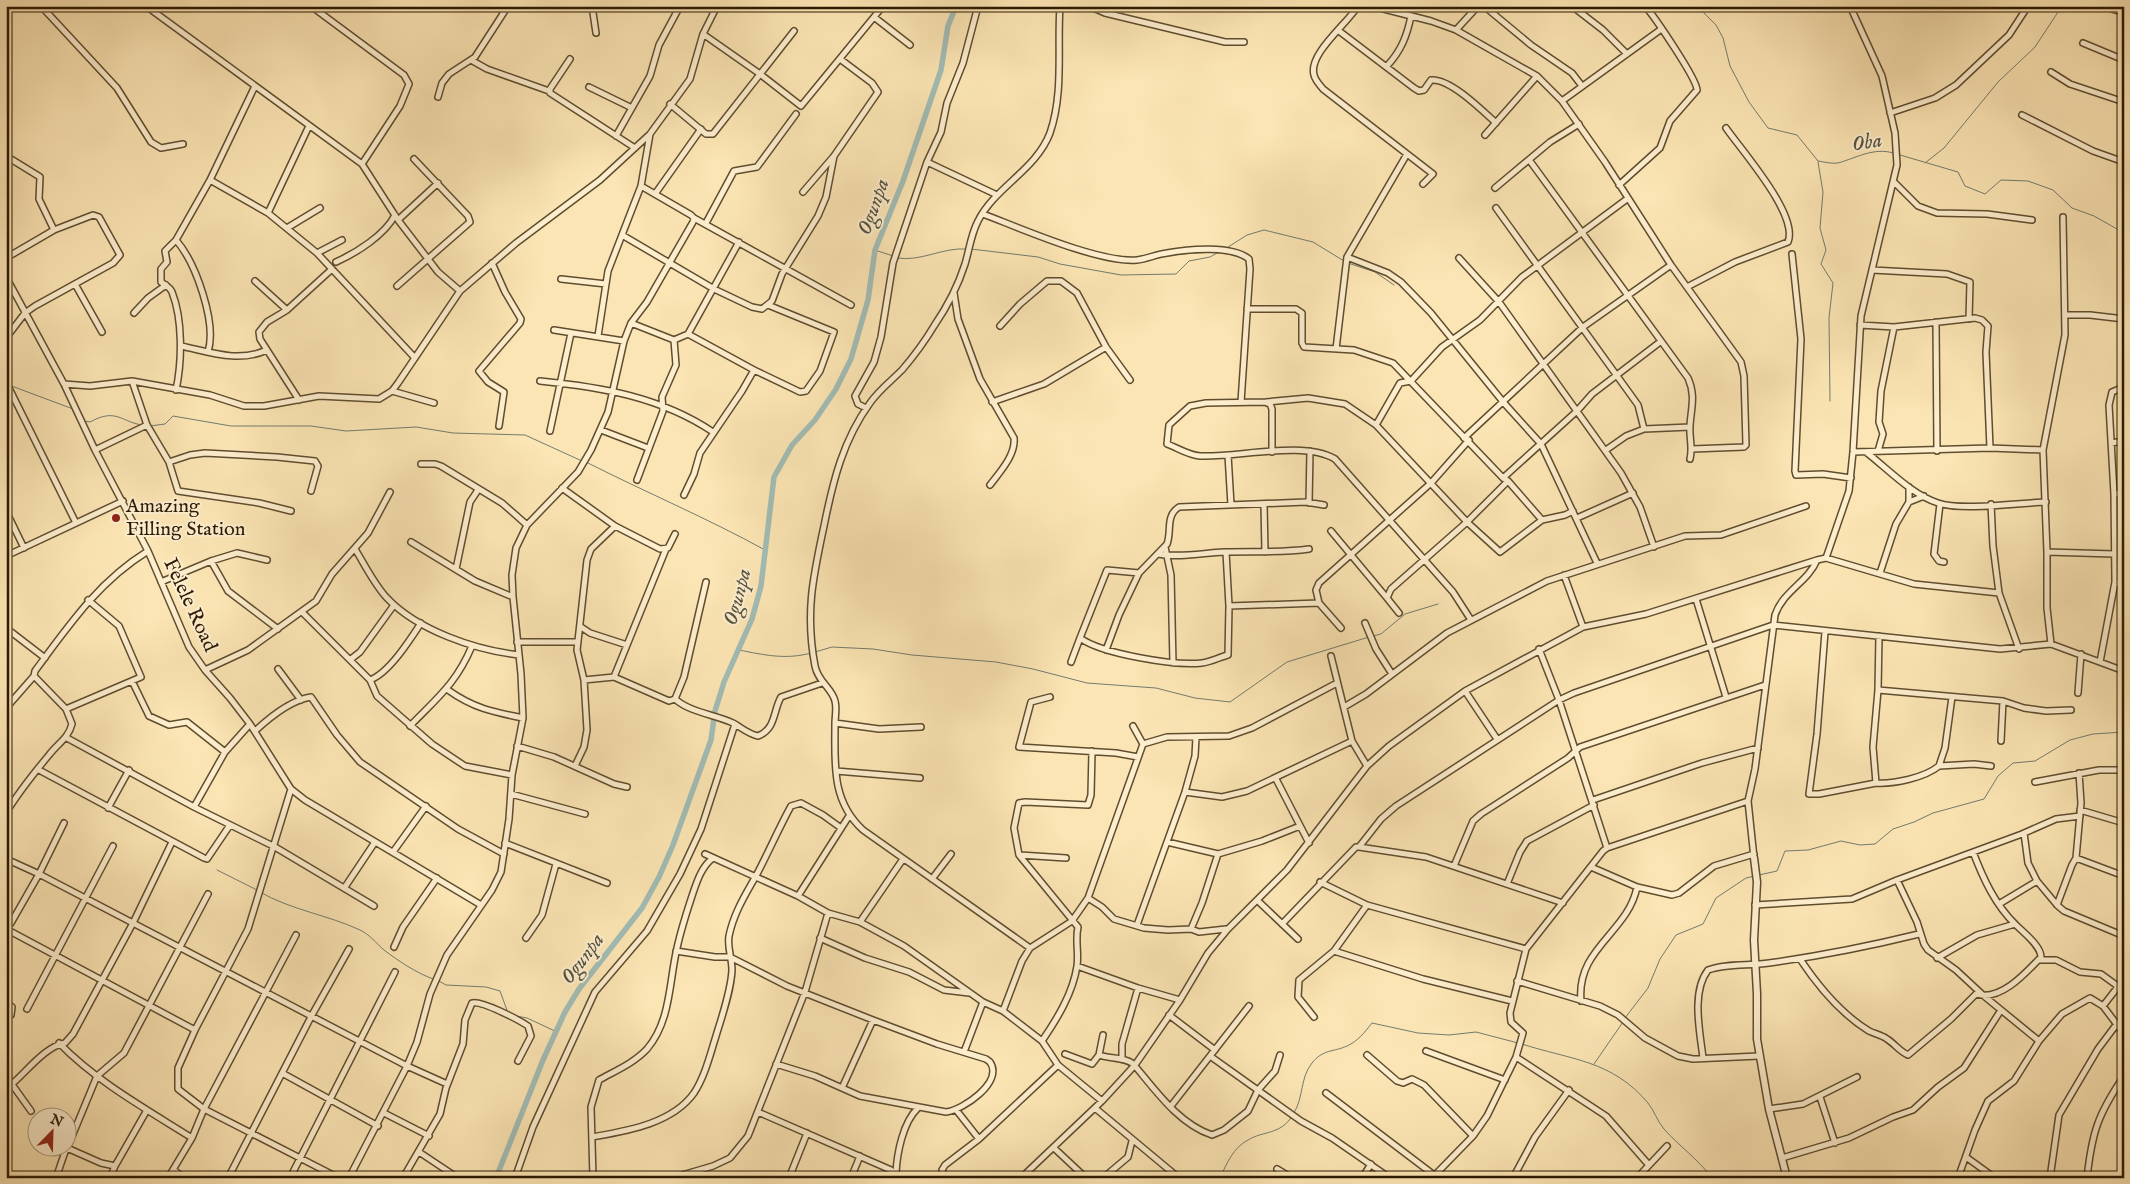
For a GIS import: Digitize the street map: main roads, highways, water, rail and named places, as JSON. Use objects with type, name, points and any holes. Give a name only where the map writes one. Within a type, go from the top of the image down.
[{"type":"waterway","name":"Ogunpa","points":[[496,1178],[543,1060],[565,1012],[579,989],[642,908],[659,877],[673,845],[711,740],[715,711],[724,682],[752,619],[761,586],[774,477],[792,445],[815,420],[836,389],[851,359],[868,300],[875,250],[903,181],[941,70],[948,26],[956,6]]},
{"type":"waterway","name":"Oba","points":[[1697,6],[1716,25],[1723,38],[1730,66],[1749,102],[1768,128],[1797,135],[1818,161],[1838,163],[1872,152],[1893,153]]},
{"type":"waterway","points":[[1925,163],[1944,148],[1998,82],[2035,47],[2062,6]]},
{"type":"waterway","name":"Oba","points":[[1900,155],[1958,172],[1965,186],[1985,194],[2001,180],[2028,181],[2053,190],[2072,208],[2094,216],[2124,233]]},
{"type":"waterway","points":[[1818,162],[1823,192],[1820,228],[1826,250],[1821,264],[1833,283],[1829,318],[1830,401]]},
{"type":"waterway","points":[[1225,249],[1247,235],[1264,230],[1313,242],[1344,261]]},
{"type":"waterway","points":[[897,258],[915,258],[949,250],[967,249]]},
{"type":"waterway","points":[[971,249],[1038,257],[1060,264],[1121,275],[1176,274],[1189,261],[1210,257],[1219,252]]},
{"type":"waterway","points":[[875,250],[893,256]]},
{"type":"waterway","points":[[1348,263],[1375,272],[1394,285]]},
{"type":"waterway","points":[[9,385],[73,409]]},
{"type":"waterway","points":[[84,421],[90,422],[99,418],[113,416],[143,425]]},
{"type":"waterway","points":[[150,426],[165,424],[173,416],[231,426],[311,426],[346,431],[416,427],[453,433],[525,435],[582,461]]},
{"type":"waterway","points":[[586,462],[765,550]]},
{"type":"waterway","points":[[1373,636],[1381,634],[1405,614],[1438,604]]},
{"type":"waterway","points":[[815,652],[832,647],[873,649],[912,655],[996,662],[1087,683],[1156,688],[1195,698],[1230,702],[1287,662],[1369,637]]},
{"type":"waterway","points":[[739,650],[784,656],[811,653]]},
{"type":"waterway","points":[[1759,875],[1777,871],[1785,851],[1808,850],[1841,841],[1860,845],[1875,844],[1893,829],[1933,813],[1984,799],[1998,776],[2013,763],[2035,761],[2070,740],[2093,734],[2124,732]]},
{"type":"waterway","points":[[217,870],[257,890]]},
{"type":"waterway","points":[[1625,1018],[1648,988],[1660,959],[1676,935],[1703,924],[1716,898],[1746,878],[1755,876]]},
{"type":"waterway","points":[[260,892],[284,903],[360,930],[402,963],[433,979]]},
{"type":"waterway","points":[[437,980],[446,985],[486,987],[500,991],[508,1013]]},
{"type":"waterway","points":[[516,1016],[527,1018],[557,1032]]},
{"type":"waterway","points":[[1594,1064],[1623,1022]]},
{"type":"waterway","points":[[1294,1113],[1308,1069],[1316,1058],[1324,1053],[1342,1048],[1354,1042],[1372,1023],[1418,1033],[1449,1035],[1476,1032],[1518,1043]]},
{"type":"waterway","points":[[1522,1044],[1590,1063],[1620,1078],[1648,1103],[1664,1129],[1712,1178]]},
{"type":"waterway","points":[[1220,1178],[1231,1156],[1238,1147],[1253,1137],[1277,1130],[1288,1122],[1292,1116]]},
{"type":"place","name":"Amazing Filling Station","points":[[116,518]]}]
